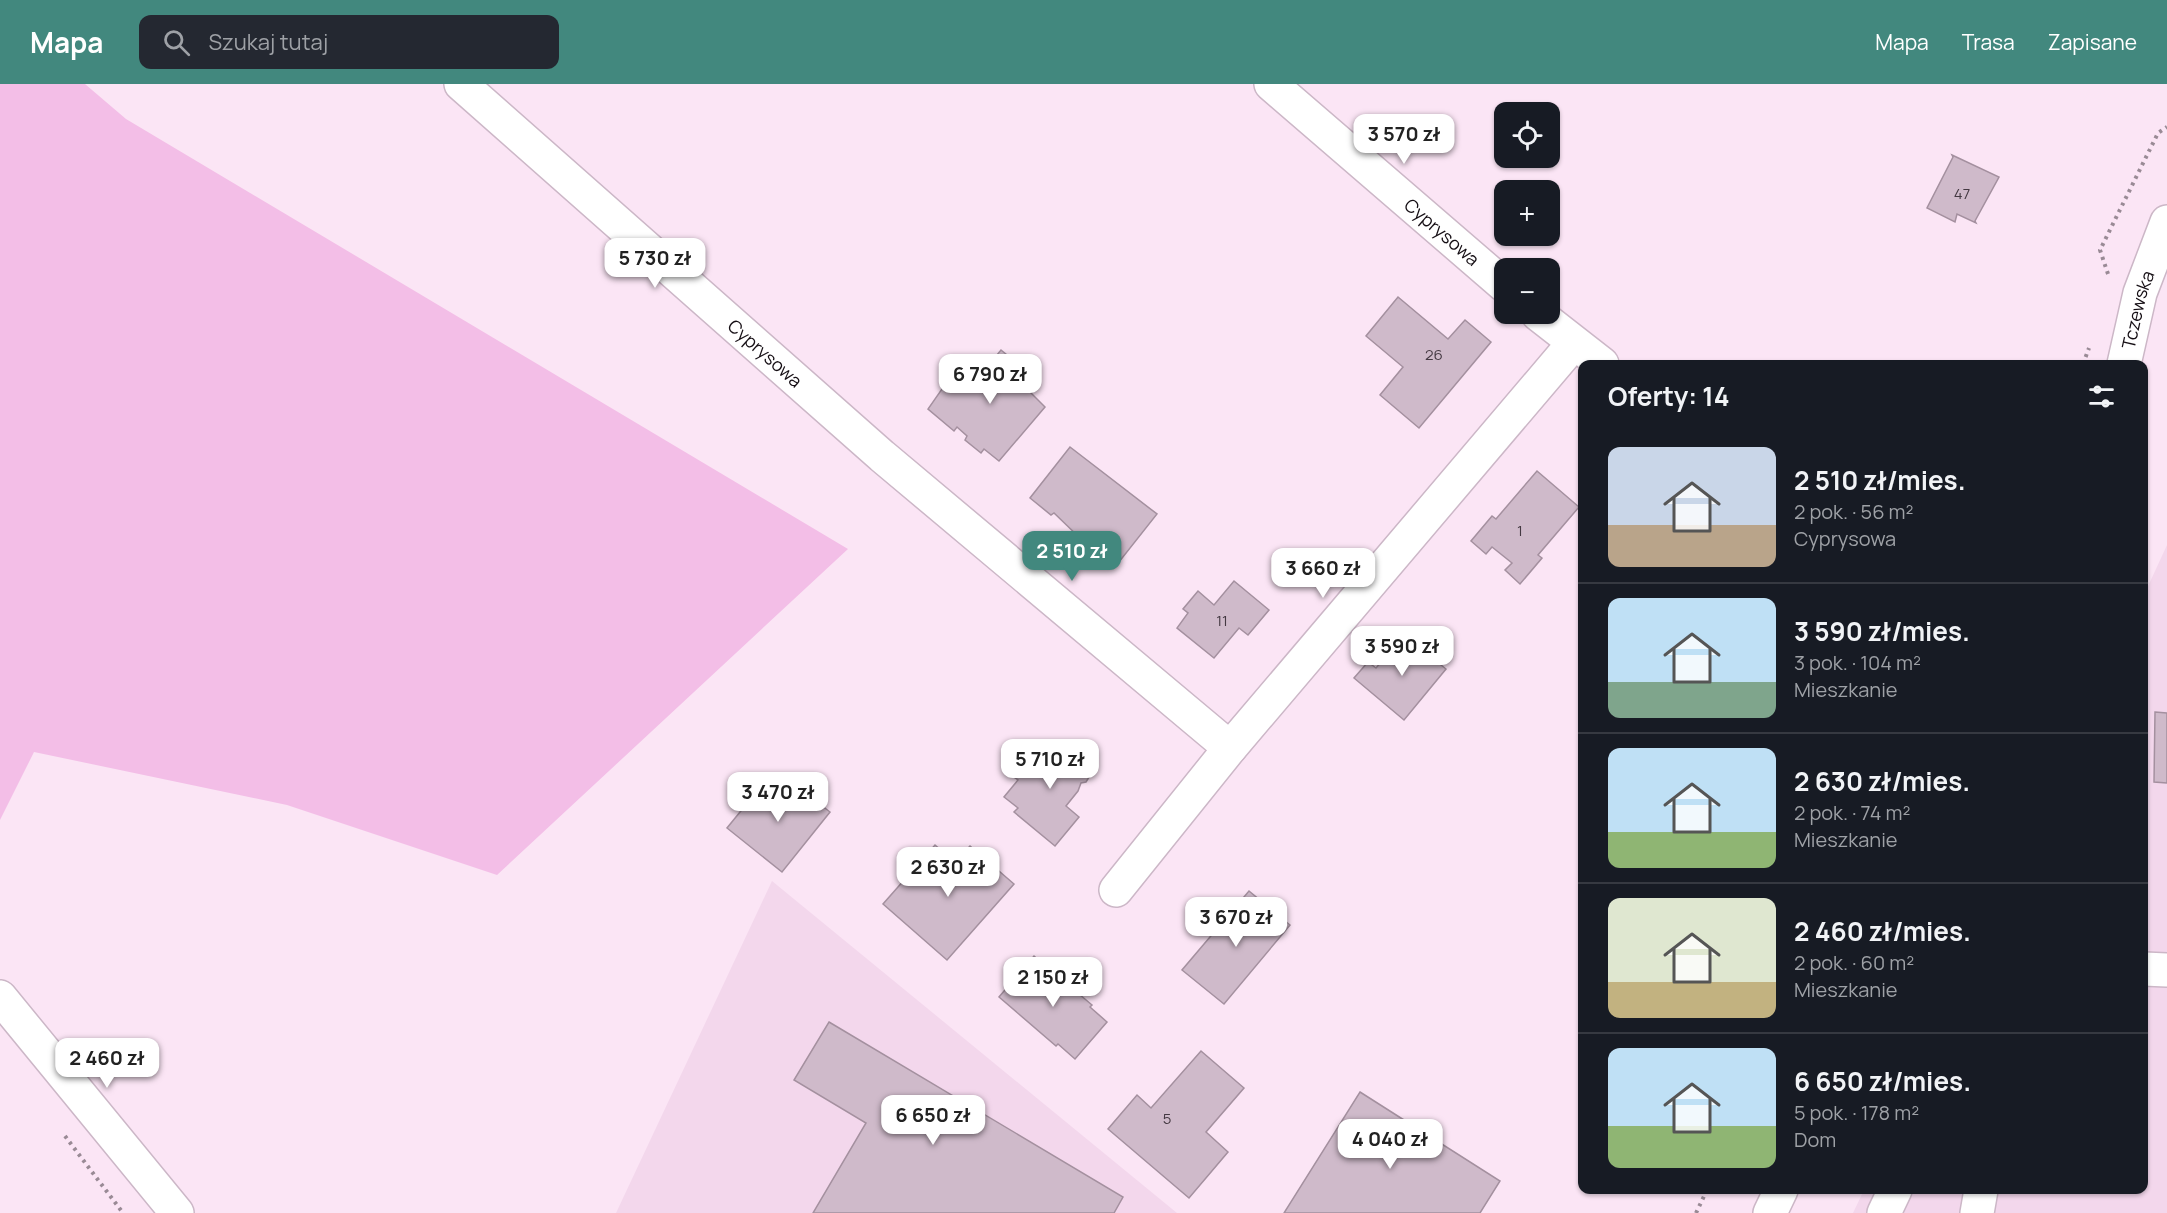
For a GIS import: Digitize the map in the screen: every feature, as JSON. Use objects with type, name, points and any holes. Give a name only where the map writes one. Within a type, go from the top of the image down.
[{"type":"street","name":"Cyprysowa","points":[[461,84],[882,456],[1230,748]]},
{"type":"street","name":"Cyprysowa","points":[[1271,84],[1494,276]]},
{"type":"street","name":"Tczewska","points":[[2125,360],[2140,293],[2167,222]]},
{"type":"street","points":[[1550,324],[1596,360]]},
{"type":"street","points":[[1116,890],[1230,748],[1574,344]]},
{"type":"street","points":[[2148,969],[2167,970]]},
{"type":"street","points":[[0,997],[177,1213]]},
{"type":"street","points":[[1770,1213],[1779,1194]]},
{"type":"street","points":[[1884,1213],[1893,1194]]},
{"type":"street","points":[[1977,1213],[1980,1194]]},
{"type":"path","points":[[2109,278],[2100,250],[2158,133],[2167,127]]},
{"type":"path","points":[[2084,360],[2091,342]]},
{"type":"path","points":[[63,1134],[123,1213]]},
{"type":"path","points":[[1696,1213],[1705,1194]]},
{"type":"shaded area","points":[[0,84],[85,84],[126,119],[848,549],[497,875],[287,805],[34,752],[0,820]]},
{"type":"shaded area","points":[[2167,545],[2167,1213],[1853,1213],[1862,1194],[2148,1194],[2148,586]]},
{"type":"shaded area","points":[[772,881],[1177,1213],[616,1213]]},
{"type":"building","points":[[1952,155],[1999,177],[1976,223],[1957,214],[1955,222],[1927,208]]},
{"type":"building","points":[[1398,297],[1448,339],[1465,320],[1491,342],[1419,428],[1380,395],[1403,367],[1366,336]]},
{"type":"building","points":[[1001,350],[1040,382],[1031,393],[1045,407],[999,461],[984,449],[981,453],[965,440],[967,436],[957,427],[954,431],[928,409],[951,376],[955,377],[964,365],[978,378]]},
{"type":"building","points":[[1070,447],[1157,514],[1119,562],[1088,537],[1084,542],[1054,513],[1051,515],[1030,498]]},
{"type":"building","points":[[1537,471],[1578,506],[1538,555],[1542,558],[1520,584],[1505,570],[1512,563],[1492,547],[1486,554],[1471,541],[1492,516],[1496,519]]},
{"type":"building","points":[[1234,581],[1269,610],[1248,635],[1239,628],[1214,658],[1177,628],[1188,613],[1183,609],[1198,591],[1214,605]]},
{"type":"building","points":[[1404,635],[1446,669],[1404,720],[1354,678],[1368,662],[1376,668]]},
{"type":"building","points":[[2155,712],[2167,713],[2167,783],[2154,782]]},
{"type":"building","points":[[1064,740],[1082,750],[1083,755],[1096,766],[1066,806],[1079,817],[1055,846],[1014,812],[1018,808],[1004,797],[1018,780],[1014,777],[1037,749],[1048,758]]},
{"type":"building","points":[[765,781],[780,794],[788,785],[799,794],[802,790],[830,812],[782,872],[727,828],[749,801],[747,794],[754,787],[761,787]]},
{"type":"building","points":[[935,845],[955,862],[970,846],[1014,884],[947,960],[883,904]]},
{"type":"building","points":[[1249,891],[1290,925],[1224,1004],[1182,970]]},
{"type":"building","points":[[1034,956],[1092,1005],[1090,1007],[1107,1022],[1075,1059],[1058,1044],[1056,1046],[999,997]]},
{"type":"building","points":[[829,1022],[1123,1197],[1114,1213],[813,1213],[866,1123],[794,1080]]},
{"type":"building","points":[[1201,1051],[1244,1088],[1206,1132],[1228,1152],[1189,1198],[1108,1129],[1137,1095],[1151,1108]]},
{"type":"building","points":[[1360,1092],[1500,1181],[1480,1213],[1284,1213]]}]
